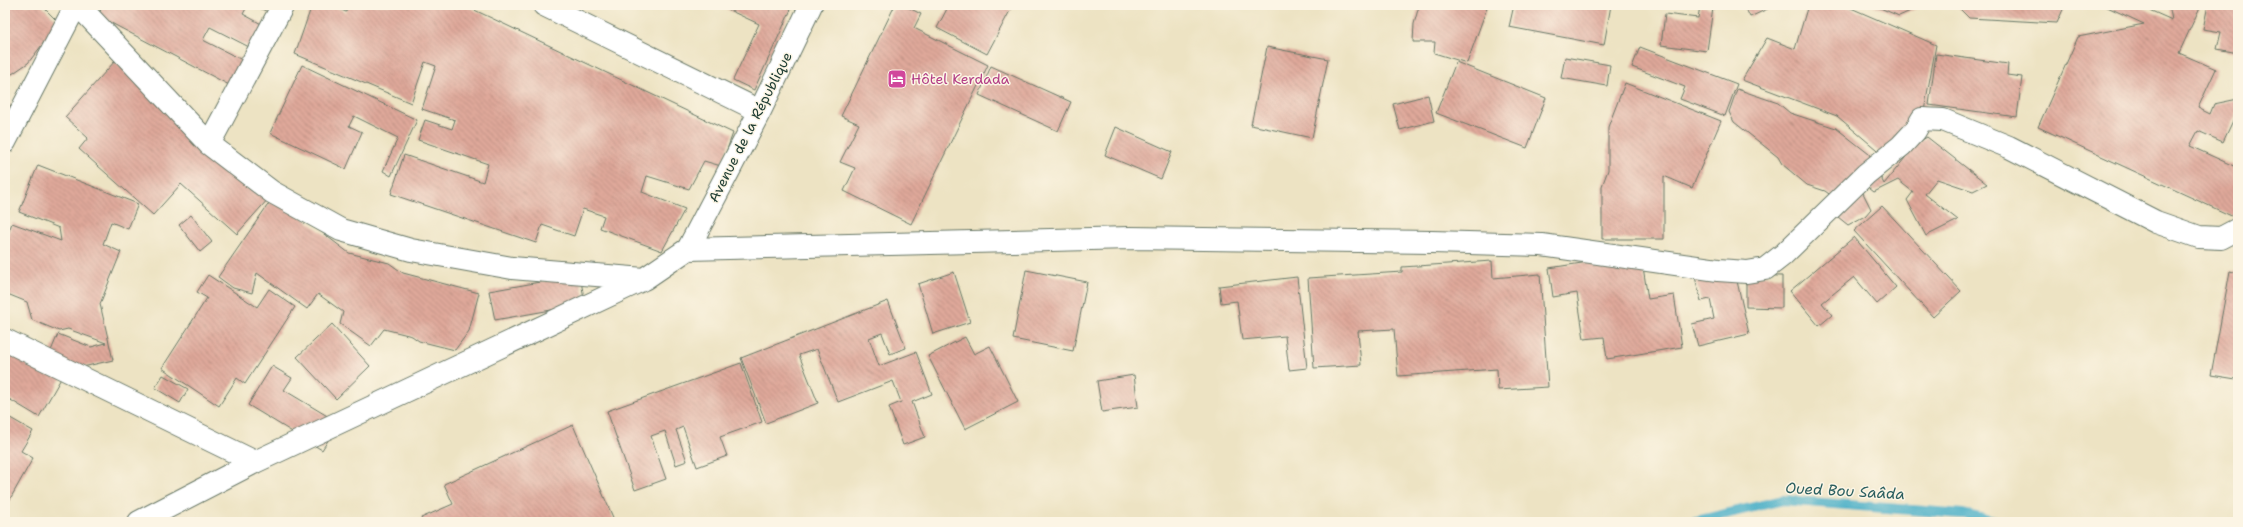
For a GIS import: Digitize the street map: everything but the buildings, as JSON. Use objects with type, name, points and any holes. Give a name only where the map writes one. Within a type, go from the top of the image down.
[{"type":"street","points":[[5,142],[77,5],[209,144],[272,192],[341,230],[411,250],[512,268],[644,279]]},
{"type":"street","points":[[209,144],[283,5]]},
{"type":"street","points":[[544,5],[760,111]]},
{"type":"street","name":"Avenue de la République","points":[[688,249],[760,111],[812,5]]},
{"type":"street","points":[[139,522],[255,462],[644,279],[688,249],[1130,238],[1432,242],[1542,245],[1718,270],[1747,272],[1765,269],[1783,255],[1866,174],[1901,146],[1915,131],[1922,119],[1943,120],[2009,147],[2156,222],[2199,236],[2222,238],[2238,229]]},
{"type":"street","points":[[5,340],[255,462]]},
{"type":"waterway","name":"Oued Bou Saâda","points":[[1692,522],[1783,500],[1963,514],[1998,522]]},
{"type":"place","name":"Hôtel Kerdada","points":[[897,79]]}]
